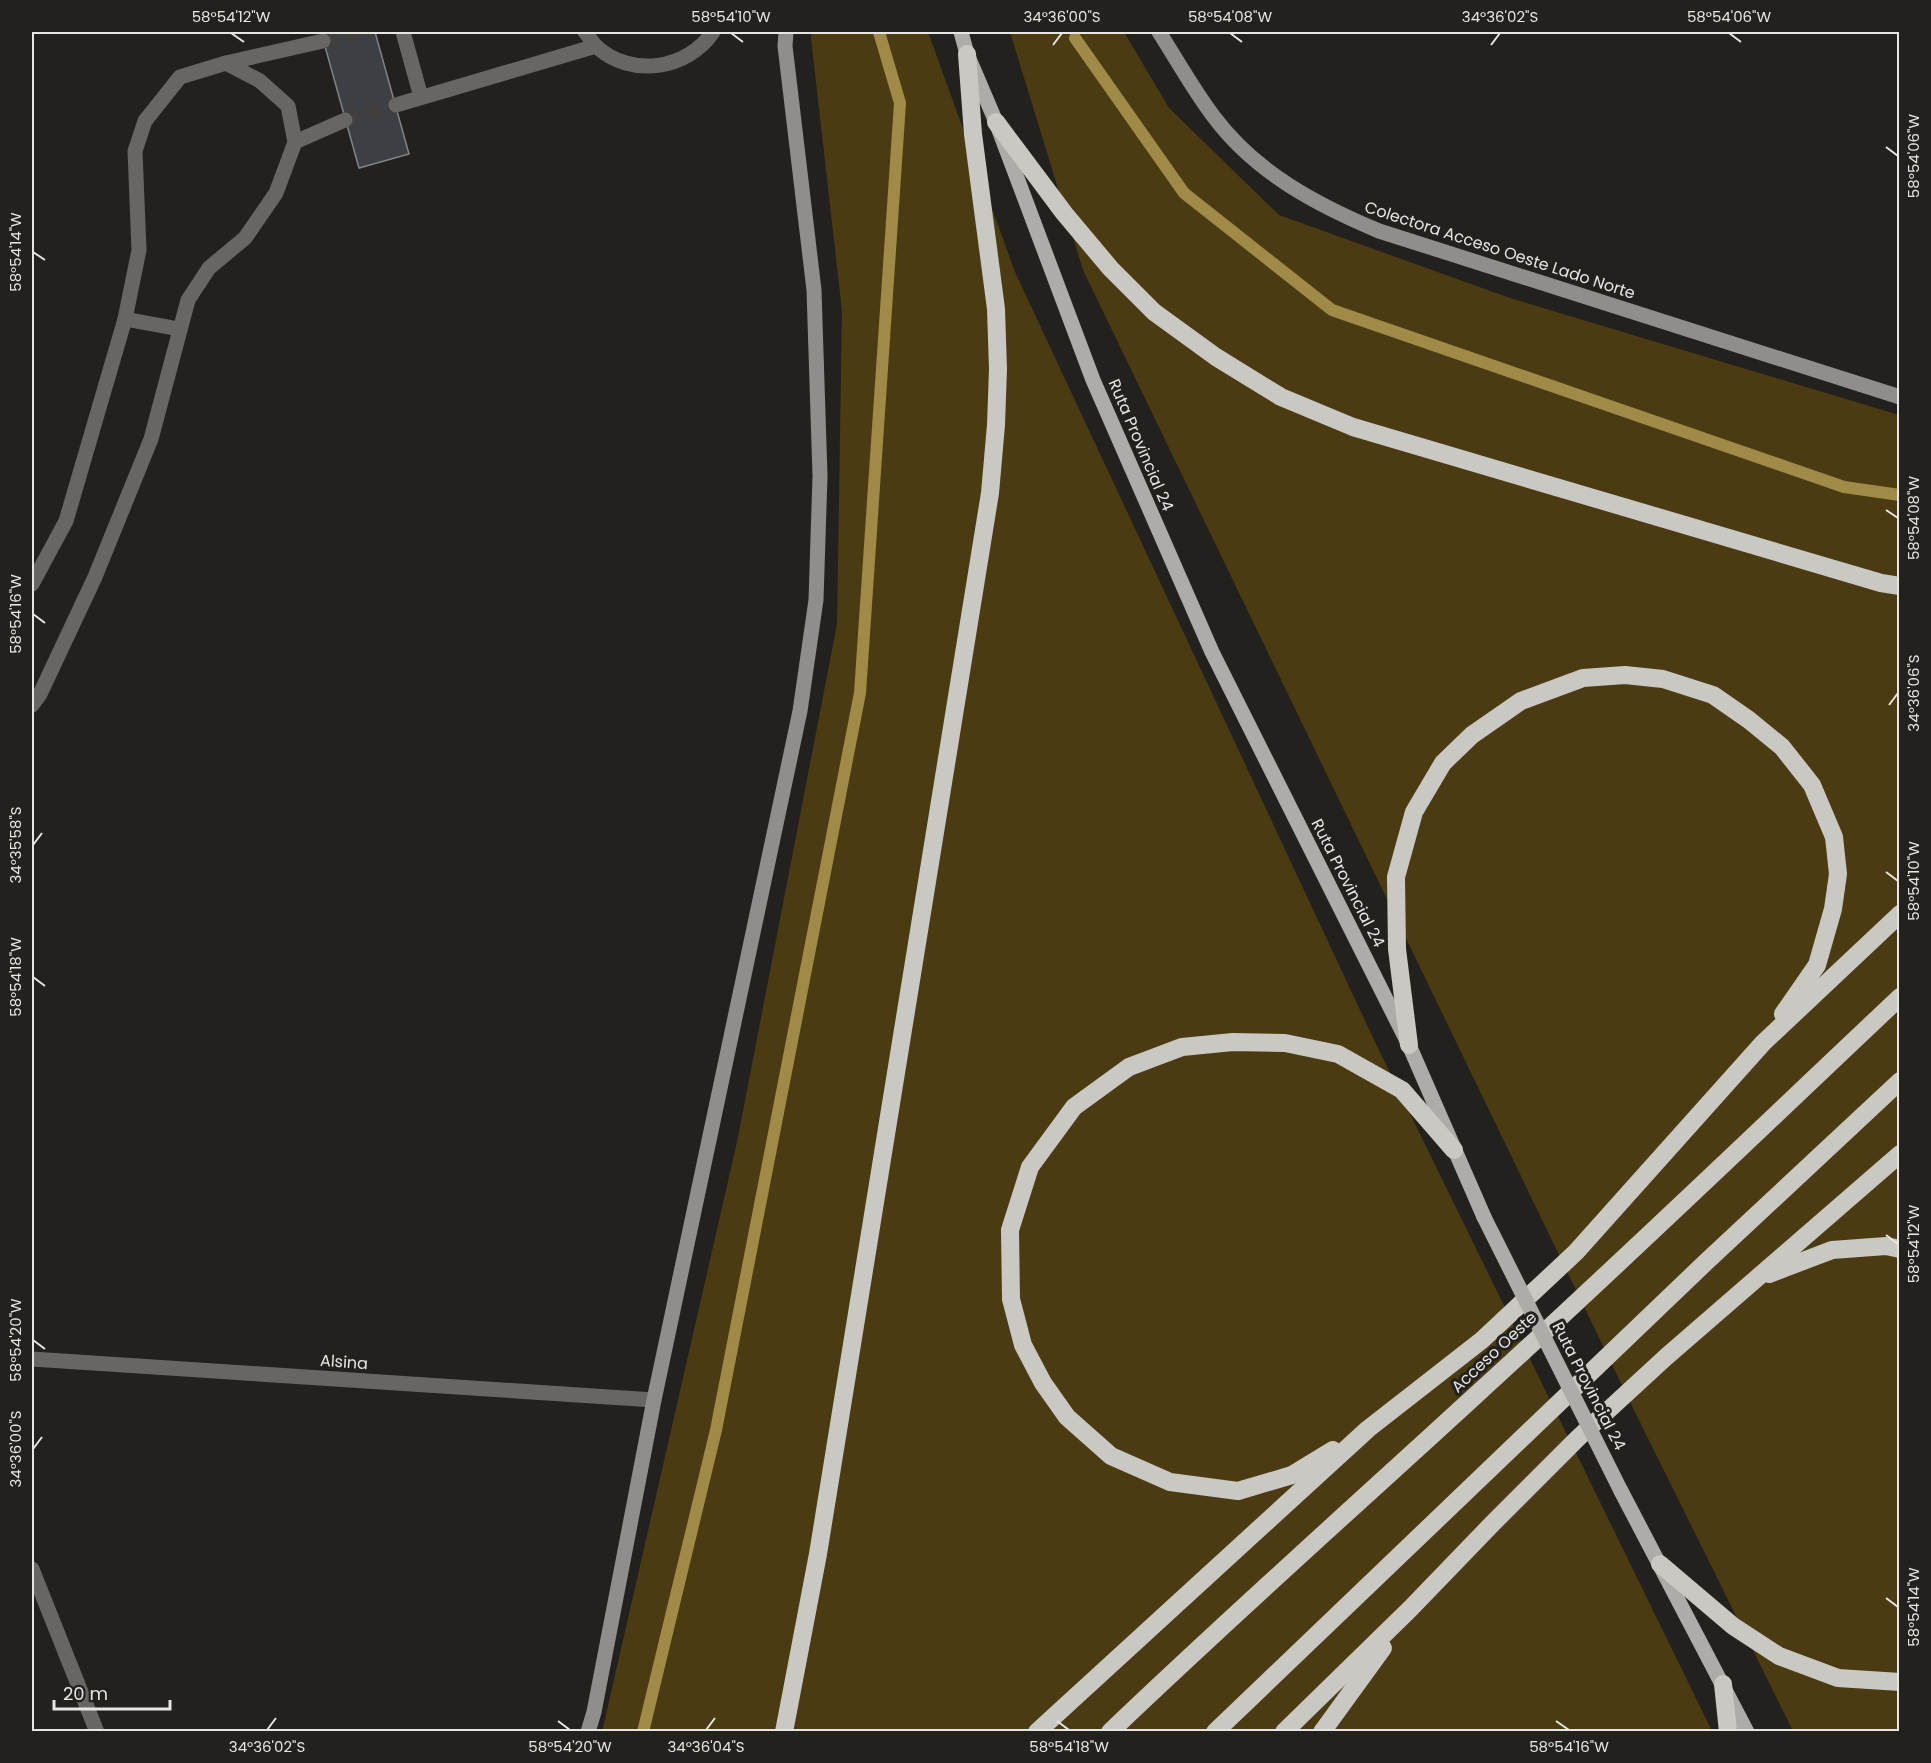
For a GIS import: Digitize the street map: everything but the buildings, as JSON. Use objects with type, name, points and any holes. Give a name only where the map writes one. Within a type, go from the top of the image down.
[{"type":"highway","points":[[784,1731],[820,1543],[990,493],[997,414],[996,309],[973,134],[967,54]]},
{"type":"highway","points":[[996,122],[1064,213],[1112,269],[1154,312],[1216,357],[1281,397],[1353,427],[1881,583],[1899,586]]},
{"type":"highway","points":[[1409,1044],[1397,950],[1396,877],[1414,812],[1437,772],[1443,763],[1472,735],[1521,701],[1583,678],[1625,675],[1663,680],[1713,695],[1749,720],[1782,747],[1812,785],[1834,837],[1837,883],[1833,909],[1817,965],[1764,1043]]},
{"type":"highway","points":[[1037,1731],[1368,1429],[1482,1340],[1576,1252],[1764,1043],[1899,914]]},
{"type":"highway","name":"Acceso Oeste","points":[[1110,1731],[1653,1231],[1899,997]]},
{"type":"highway","points":[[1368,1429],[1292,1475],[1238,1491],[1170,1482],[1111,1456],[1067,1417],[1043,1383],[1023,1345],[1011,1299],[1010,1230],[1030,1167],[1074,1107],[1129,1067],[1182,1047],[1233,1042],[1285,1042],[1338,1054],[1402,1090],[1454,1150]]},
{"type":"highway","points":[[1215,1731],[1899,1081]]},
{"type":"highway","points":[[1284,1731],[1410,1609],[1578,1438],[1666,1357],[1899,1154]]},
{"type":"highway","points":[[1756,1278],[1832,1250],[1886,1246],[1899,1249]]},
{"type":"highway","points":[[1660,1564],[1733,1626],[1779,1656],[1838,1678],[1899,1682]]},
{"type":"highway","points":[[1322,1731],[1410,1609]]},
{"type":"highway","points":[[1724,1684],[1728,1731]]},
{"type":"main road","name":"Ruta Provincial 24","points":[[961,32],[967,54],[996,122],[1094,380],[1212,652],[1409,1044],[1484,1217],[1621,1491],[1747,1731]]},
{"type":"street","points":[[403,32],[421,97]]},
{"type":"street","points":[[585,32],[596,46],[618,61],[644,67],[670,65],[693,53],[713,32]]},
{"type":"street","points":[[588,1731],[594,1712],[654,1400],[800,711],[816,600],[820,476],[814,290],[785,46],[786,32]]},
{"type":"street","name":"Colectora Acceso Oeste Lado Norte","points":[[1159,32],[1214,118],[1241,147],[1272,174],[1308,198],[1341,215],[1379,231],[1899,397]]},
{"type":"street","points":[[32,584],[66,521],[125,319],[139,250],[135,151],[145,121],[180,77],[226,63],[323,41]]},
{"type":"street","points":[[396,105],[596,46]]},
{"type":"street","points":[[32,705],[40,693],[95,577],[152,439],[188,300],[209,268],[245,238],[276,193],[295,142],[288,106],[260,81],[226,63]]},
{"type":"street","points":[[295,142],[345,120]]},
{"type":"street","points":[[125,319],[179,329]]},
{"type":"street","name":"Alsina","points":[[32,1359],[654,1400]]},
{"type":"street","points":[[32,1569],[97,1731]]},
{"type":"shaded area","points":[[812,32],[928,32],[1015,272],[1375,1042],[1712,1731],[602,1732],[737,1142],[837,624],[842,311]]},
{"type":"shaded area","points":[[1010,32],[1124,32],[1169,108],[1279,215],[1510,298],[1899,415],[1899,1731],[1793,1731],[1633,1408],[1083,270]]},
{"type":"waterway","points":[[643,1732],[716,1430],[860,693],[900,103],[879,32]]},
{"type":"waterway","points":[[1075,38],[1184,193],[1332,310],[1844,487],[1900,495]]},
{"type":"tunnel","points":[[323,41],[358,32]]},
{"type":"tunnel","points":[[345,120],[396,105]]}]
